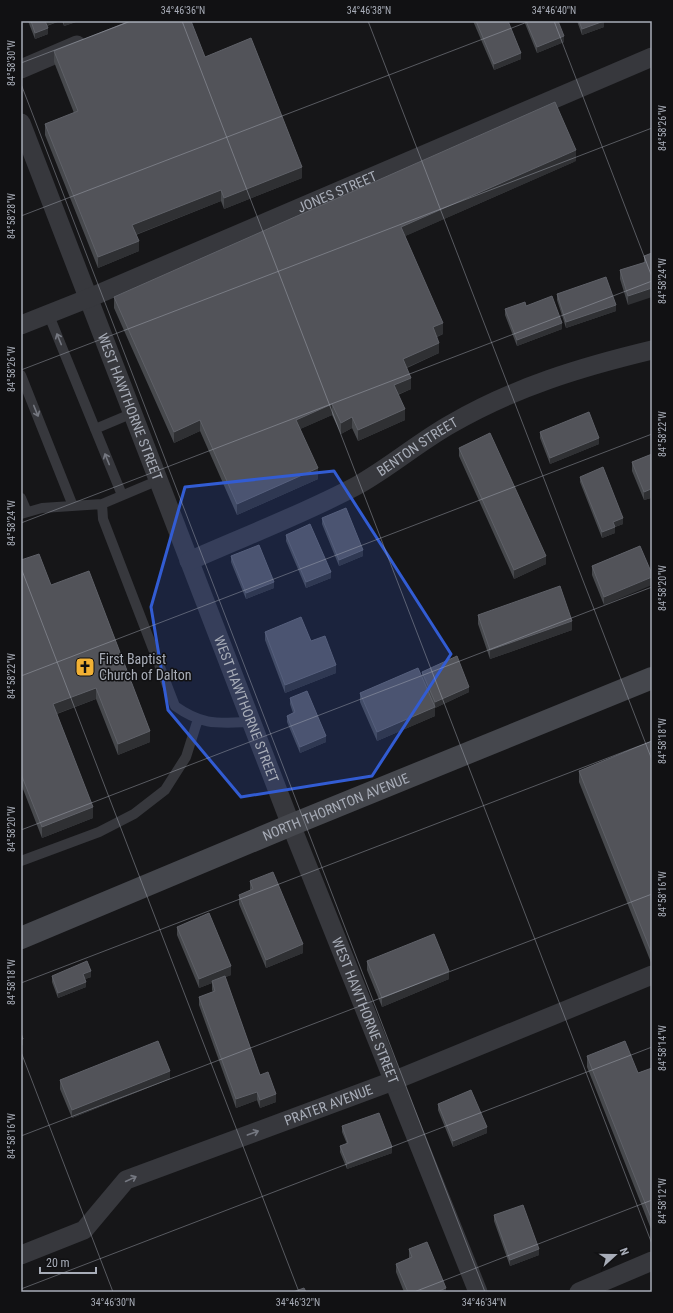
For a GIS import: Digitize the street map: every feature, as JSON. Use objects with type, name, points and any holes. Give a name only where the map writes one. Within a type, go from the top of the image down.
[{"type":"main road","name":"NORTH THORNTON AVENUE","points":[[21,938],[291,824],[652,678]]},
{"type":"street","points":[[21,69],[92,39]]},
{"type":"street","name":"JONES STREET","points":[[21,325],[89,298],[652,57]]},
{"type":"street","name":"WEST HAWTHORNE STREET","points":[[21,123],[251,722],[478,1292]]},
{"type":"street","name":"BENTON STREET","points":[[189,561],[358,485],[450,424],[492,402],[535,384],[589,365],[652,350]]},
{"type":"street","name":"PRATER AVENUE","points":[[21,1255],[84,1230],[126,1180],[393,1081],[652,975]]},
{"type":"street","points":[[579,1292],[652,1261]]},
{"type":"lane","points":[[48,313],[122,495]]},
{"type":"lane","points":[[21,375],[73,506]]},
{"type":"lane","points":[[95,429],[133,413]]},
{"type":"lane","points":[[21,498],[24,513],[42,508],[102,504],[159,480]]},
{"type":"lane","points":[[102,504],[103,519],[175,706],[191,718],[216,723],[251,722]]},
{"type":"lane","points":[[21,861],[99,832],[134,814],[159,795],[165,790],[186,757],[198,719]]},
{"type":"highlighted area","points":[[334,471],[406,586],[451,654],[372,776],[241,797],[168,710],[151,607],[185,487]]},
{"type":"building","points":[[31,21],[45,21],[48,28],[35,33]]},
{"type":"building","points":[[130,21],[191,21],[205,57],[251,38],[302,167],[224,198],[221,190],[132,225],[139,241],[98,257],[45,124],[78,111],[54,51]]},
{"type":"building","points":[[476,21],[508,21],[521,53],[494,64]]},
{"type":"building","points":[[526,21],[558,21],[564,36],[537,47]]},
{"type":"building","points":[[579,21],[604,21],[582,29]]},
{"type":"building","points":[[555,102],[576,150],[401,227],[443,323],[433,327],[439,343],[403,359],[411,378],[394,385],[405,409],[358,430],[352,417],[341,423],[332,404],[296,420],[318,468],[237,504],[200,420],[174,432],[114,297]]},
{"type":"building","points":[[652,253],[652,288],[628,296],[620,270],[646,262],[644,256]]},
{"type":"building","points":[[606,277],[616,305],[566,322],[557,294]]},
{"type":"building","points":[[552,296],[562,323],[517,340],[505,309],[525,302],[526,306]]},
{"type":"building","points":[[589,412],[599,438],[550,458],[540,432]]},
{"type":"building","points":[[490,433],[546,556],[514,570],[459,448]]},
{"type":"building","points":[[652,454],[652,491],[651,489],[644,492],[632,462]]},
{"type":"building","points":[[603,467],[623,518],[613,522],[615,527],[602,532],[580,477]]},
{"type":"building","points":[[346,508],[363,550],[339,560],[322,518]]},
{"type":"building","points":[[310,524],[331,572],[306,582],[286,535]]},
{"type":"building","points":[[259,545],[274,582],[246,593],[231,556]]},
{"type":"building","points":[[640,546],[652,577],[604,597],[592,566]]},
{"type":"building","points":[[39,554],[51,585],[89,571],[150,731],[118,744],[96,688],[53,704],[93,807],[42,827],[21,774],[21,560]]},
{"type":"building","points":[[560,586],[572,621],[490,650],[478,615]]},
{"type":"building","points":[[301,617],[311,641],[325,636],[336,665],[285,685],[265,632]]},
{"type":"building","points":[[457,656],[469,687],[435,702],[422,672]]},
{"type":"building","points":[[418,668],[435,707],[377,732],[360,693]]},
{"type":"building","points":[[307,691],[326,736],[300,747],[287,716],[295,712],[290,698]]},
{"type":"building","points":[[652,741],[652,954],[579,771]]},
{"type":"building","points":[[273,872],[303,944],[266,960],[239,895],[253,889],[250,881]]},
{"type":"building","points":[[209,913],[231,966],[199,979],[177,927]]},
{"type":"building","points":[[434,934],[449,971],[382,998],[367,961]]},
{"type":"building","points":[[87,961],[91,971],[83,974],[86,982],[58,993],[52,976]]},
{"type":"building","points":[[225,976],[260,1075],[268,1072],[276,1094],[260,1100],[257,1092],[236,1099],[199,997],[215,991],[212,981]]},
{"type":"building","points":[[158,1041],[170,1071],[72,1110],[60,1080]]},
{"type":"building","points":[[625,1041],[638,1073],[652,1068],[652,1218],[587,1056]]},
{"type":"building","points":[[471,1090],[487,1127],[453,1141],[438,1104]]},
{"type":"building","points":[[379,1113],[392,1147],[347,1163],[340,1146],[348,1143],[342,1126]]},
{"type":"building","points":[[523,1205],[539,1249],[510,1260],[494,1215]]},
{"type":"building","points":[[427,1242],[446,1288],[437,1292],[408,1292],[396,1264],[412,1257],[409,1249]]},
{"type":"building","points":[[304,1288],[306,1292],[293,1292]]},
{"type":"place","name":"First Baptist Church of Dalton","points":[[85,667]]}]
